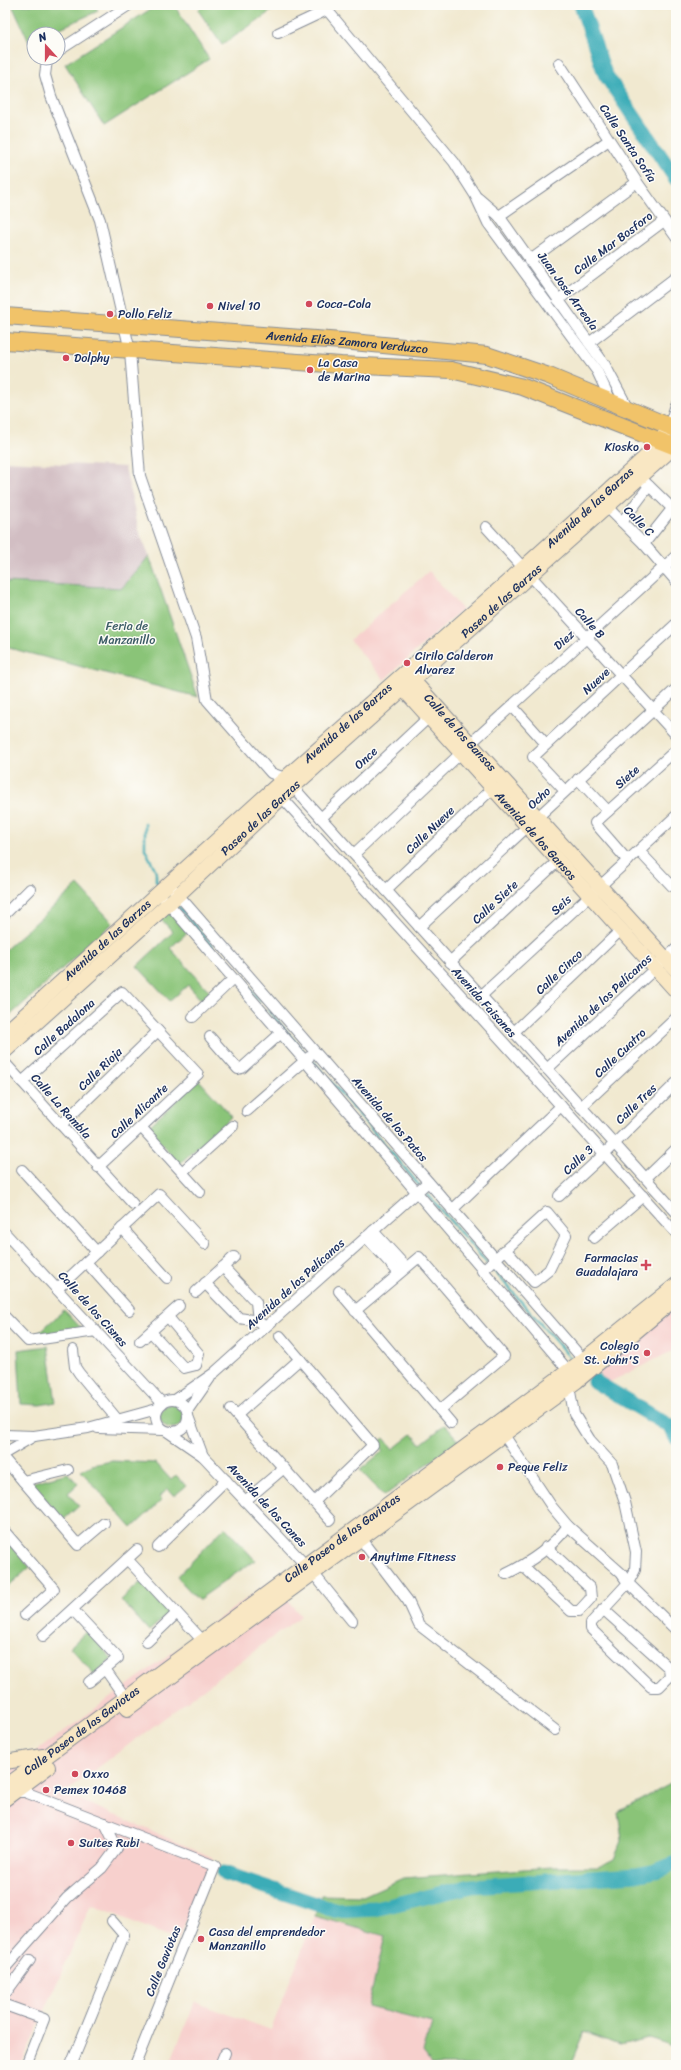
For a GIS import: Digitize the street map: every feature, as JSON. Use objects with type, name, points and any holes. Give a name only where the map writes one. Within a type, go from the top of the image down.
[{"type":"main road","name":"Avenida Elías Zamora Verduzco","points":[[5,316],[342,341],[487,355],[549,376],[612,404],[672,427]]},
{"type":"main road","name":"Avenida Elías Zamora Verduzco","points":[[5,341],[451,370],[522,387],[672,445]]},
{"type":"main road","name":"Avenida de las Garzas","points":[[5,1034],[169,894],[289,783],[603,503],[672,445],[672,427]]},
{"type":"main road","points":[[603,503],[645,482],[672,445]]},
{"type":"main road","name":"Avenida de los Gansos","points":[[404,681],[429,718],[466,749],[493,788],[532,822],[558,861],[595,891],[621,930],[666,959],[676,991]]},
{"type":"main road","name":"Calle de los Gansos","points":[[404,681],[595,891],[676,970]]},
{"type":"main road","points":[[5,1051],[169,894]]},
{"type":"main road","name":"Calle Paseo de las Gaviotas","points":[[12,1787],[49,1755],[128,1702],[203,1641],[309,1569],[360,1538],[504,1435],[571,1380],[676,1285]]},
{"type":"main road","name":"Calle Paseo de las Gaviotas","points":[[588,1365],[676,1298]]},
{"type":"main road","name":"Calle Paseo de las Gaviotas","points":[[12,1787],[309,1569],[571,1380]]},
{"type":"main road","points":[[5,1762],[49,1755]]},
{"type":"street","points":[[66,46],[129,5]]},
{"type":"street","points":[[278,32],[325,8]]},
{"type":"street","name":"Juan José Arreola","points":[[325,8],[454,162],[475,195],[488,223],[597,371],[612,404]]},
{"type":"street","name":"Calle Santa Sofía","points":[[559,63],[637,182],[676,237]]},
{"type":"street","points":[[46,66],[45,75],[51,96],[100,220],[130,350],[140,476],[196,638],[207,700],[271,773],[289,783]]},
{"type":"street","points":[[499,216],[609,140]]},
{"type":"street","points":[[530,260],[637,182]]},
{"type":"street","name":"Juan José Arreola","points":[[475,195],[499,216],[604,365],[629,410]]},
{"type":"street","name":"Calle Mar Bosforo","points":[[558,300],[664,221]]},
{"type":"street","points":[[589,343],[676,277]]},
{"type":"street","name":"Avenida de las Garzas","points":[[672,427],[676,405]]},
{"type":"street","points":[[622,522],[645,482],[675,508],[644,544]]},
{"type":"street","name":"Calle C","points":[[603,503],[644,544],[676,581]]},
{"type":"street","name":"Calle B","points":[[486,527],[676,736]]},
{"type":"street","name":"Diez","points":[[354,854],[512,706],[676,556]]},
{"type":"street","name":"Nueve","points":[[565,791],[533,757],[676,624]]},
{"type":"street","name":"Ocho","points":[[419,927],[676,689]]},
{"type":"street","points":[[512,706],[546,744]]},
{"type":"street","name":"Once","points":[[321,818],[429,718]]},
{"type":"street","name":"Siete","points":[[628,861],[595,823],[676,750]]},
{"type":"street","points":[[271,773],[278,793]]},
{"type":"street","points":[[578,779],[608,811]]},
{"type":"street","name":"Avenida Faisanes","points":[[289,783],[676,1212]]},
{"type":"street","name":"Calle Nueve","points":[[386,890],[493,788]]},
{"type":"street","name":"Avenida Faisanes","points":[[278,793],[676,1233]]},
{"type":"street","name":"Seis","points":[[481,996],[676,816]]},
{"type":"street","points":[[639,851],[674,884]]},
{"type":"street","name":"Calle Siete","points":[[450,962],[558,861]]},
{"type":"street","points":[[6,911],[30,889]]},
{"type":"street","points":[[169,894],[233,979],[305,1061],[482,1271],[571,1380],[574,1414],[590,1440],[612,1464],[625,1502],[636,1552],[635,1570],[628,1583],[603,1609],[591,1623],[591,1629],[651,1687],[659,1687],[670,1676],[669,1668],[603,1609]]},
{"type":"street","name":"Avenida de los Patos","points":[[169,894],[315,1052],[588,1365]]},
{"type":"street","name":"Calle Cinco","points":[[514,1032],[621,930]]},
{"type":"street","name":"Avenida de los Pelícanos","points":[[547,1069],[666,959]]},
{"type":"street","points":[[193,1017],[233,979]]},
{"type":"street","name":"Calle Badalona","points":[[22,1082],[122,992],[158,1031]]},
{"type":"street","name":"Calle Cuatro","points":[[581,1107],[676,1018]]},
{"type":"street","name":"Calle Alicante","points":[[98,1167],[198,1074],[158,1031]]},
{"type":"street","name":"Calle Rioja","points":[[61,1125],[158,1031]]},
{"type":"street","points":[[210,1037],[238,1069],[242,1068],[281,1033]]},
{"type":"street","points":[[247,1111],[315,1052]]},
{"type":"street","name":"Calle La Rambla","points":[[5,1063],[133,1204]]},
{"type":"street","name":"Calle Tres","points":[[614,1144],[676,1083]]},
{"type":"street","points":[[452,1210],[561,1106]]},
{"type":"street","points":[[182,1172],[232,1126]]},
{"type":"street","points":[[141,1127],[200,1192]]},
{"type":"street","name":"Calle 3","points":[[559,1196],[614,1144]]},
{"type":"street","points":[[646,1178],[676,1149]]},
{"type":"street","points":[[22,1170],[97,1252]]},
{"type":"street","name":"Avenida de los Pelícanos","points":[[175,1400],[210,1377],[262,1324],[370,1234],[428,1182]]},
{"type":"street","points":[[57,1289],[159,1194],[204,1244]]},
{"type":"street","points":[[594,1238],[643,1196]]},
{"type":"street","points":[[482,1271],[547,1212],[566,1235],[549,1270],[534,1282],[506,1250]]},
{"type":"street","points":[[122,1228],[167,1278]]},
{"type":"street","name":"Calle de los Cisnes","points":[[5,1233],[96,1331],[159,1406]]},
{"type":"street","points":[[370,1234],[403,1270]]},
{"type":"street","points":[[196,1292],[234,1257]]},
{"type":"street","points":[[355,1311],[418,1257],[504,1356],[440,1410]]},
{"type":"street","points":[[86,1262],[129,1310]]},
{"type":"street","points":[[206,1283],[239,1318],[262,1324],[256,1302],[223,1266]]},
{"type":"street","points":[[338,1292],[451,1423]]},
{"type":"street","points":[[140,1342],[179,1306]]},
{"type":"street","points":[[5,1317],[28,1341],[96,1331]]},
{"type":"street","points":[[168,1317],[199,1354],[196,1365]]},
{"type":"street","points":[[151,1332],[184,1368],[196,1365]]},
{"type":"street","points":[[280,1336],[373,1445],[314,1502]]},
{"type":"street","points":[[73,1350],[76,1367],[79,1373],[117,1419]]},
{"type":"street","points":[[300,1359],[234,1412],[330,1520]]},
{"type":"street","points":[[188,1413],[210,1377],[196,1365]]},
{"type":"street","points":[[5,1435],[34,1436],[88,1428],[175,1400],[183,1404],[188,1413],[188,1420],[178,1431],[88,1428]]},
{"type":"street","points":[[159,1406],[156,1420],[166,1430]]},
{"type":"street","name":"Avenida de los Canes","points":[[188,1413],[203,1456]]},
{"type":"street","name":"Avenida de los Canes","points":[[166,1430],[203,1456],[309,1569],[352,1621]]},
{"type":"street","points":[[504,1435],[552,1507],[568,1526],[621,1573],[628,1583],[676,1630]]},
{"type":"street","points":[[5,1453],[34,1436]]},
{"type":"street","points":[[5,1460],[78,1545],[104,1523]]},
{"type":"street","points":[[245,1501],[284,1468]]},
{"type":"street","points":[[23,1481],[68,1470]]},
{"type":"street","points":[[158,1547],[226,1480]]},
{"type":"street","points":[[506,1574],[523,1566],[560,1536],[568,1526]]},
{"type":"street","points":[[5,1532],[54,1589],[25,1615]]},
{"type":"street","points":[[360,1538],[408,1601],[419,1625],[555,1730]]},
{"type":"street","points":[[523,1566],[571,1611],[579,1611],[591,1598],[590,1588],[546,1548]]},
{"type":"street","points":[[44,1636],[137,1550]]},
{"type":"street","points":[[127,1559],[203,1641]]},
{"type":"street","points":[[73,1610],[118,1658],[90,1682]]},
{"type":"street","points":[[147,1642],[177,1613]]},
{"type":"street","points":[[105,1669],[128,1702]]},
{"type":"street","points":[[5,1968],[68,1898],[102,1868],[117,1848],[105,1823],[12,1787]]},
{"type":"street","name":"Calle Gaviotas","points":[[105,1823],[215,1866],[135,2065]]},
{"type":"street","points":[[71,2065],[124,1935],[112,1921]]},
{"type":"street","points":[[5,1994],[30,1960]]},
{"type":"street","points":[[5,2005],[44,2020],[26,2065]]},
{"type":"street","points":[[220,2065],[225,2053]]},
{"type":"shaded area","points":[[5,461],[125,467],[139,531],[149,556],[122,588],[5,582]]},
{"type":"shaded area","points":[[429,571],[462,609],[384,680],[350,640]]},
{"type":"shaded area","points":[[676,1306],[676,1349],[608,1383],[597,1373]]},
{"type":"shaded area","points":[[271,1581],[301,1616],[64,1793],[214,1858],[178,1940],[91,1905],[21,2065],[5,2065],[5,1774]]},
{"type":"shaded area","points":[[315,1916],[385,1936],[368,2007],[432,2023],[423,2052],[433,2065],[169,2065],[195,2002],[271,2030]]},
{"type":"green space","points":[[12,5],[95,5],[98,11],[65,26],[26,26],[26,35]]},
{"type":"green space","points":[[157,5],[174,5],[209,59],[104,126],[66,63]]},
{"type":"green space","points":[[205,5],[280,5],[222,45],[198,10]]},
{"type":"green space","name":"Feria de Manzanillo","points":[[149,556],[198,697],[5,647],[5,582],[122,588]]},
{"type":"green space","points":[[78,885],[113,923],[5,1020],[5,950]]},
{"type":"green space","points":[[168,909],[189,931],[170,948],[211,993],[202,1001],[188,985],[170,1001],[137,966],[173,932],[159,917]]},
{"type":"green space","points":[[199,1080],[232,1117],[179,1164],[147,1128]]},
{"type":"green space","points":[[64,1310],[83,1330],[33,1338]]},
{"type":"green space","points":[[48,1346],[56,1402],[40,1405],[21,1404],[18,1350]]},
{"type":"green space","points":[[172,1404],[180,1408],[184,1416],[180,1424],[172,1428],[164,1424],[160,1416],[164,1408]]},
{"type":"green space","points":[[445,1425],[459,1441],[384,1496],[360,1470],[383,1451],[377,1444],[384,1438],[393,1449],[412,1434],[421,1444]]},
{"type":"green space","points":[[112,1461],[156,1463],[171,1480],[176,1475],[186,1486],[174,1496],[168,1489],[159,1497],[162,1500],[132,1528],[81,1471],[92,1465]]},
{"type":"green space","points":[[68,1473],[78,1484],[68,1493],[79,1506],[63,1520],[30,1483]]},
{"type":"green space","points":[[225,1527],[255,1560],[198,1600],[177,1577]]},
{"type":"green space","points":[[5,1539],[30,1567],[5,1589]]},
{"type":"green space","points":[[141,1582],[169,1613],[149,1631],[121,1600]]},
{"type":"green space","points":[[87,1631],[112,1659],[94,1674],[70,1647]]},
{"type":"green space","points":[[676,1781],[676,2047],[649,2038],[620,2045],[584,2032],[570,2065],[433,2065],[423,2052],[432,2023],[368,2007],[385,1936],[315,1916],[321,1895],[363,1896],[403,1878],[552,1867],[598,1867],[614,1859],[622,1840],[618,1812]]},
{"type":"waterway","points":[[581,5],[605,74],[676,179]]},
{"type":"waterway","points":[[145,823],[145,849],[156,871],[156,881],[159,884]]},
{"type":"waterway","points":[[176,904],[213,947]]},
{"type":"waterway","points":[[221,956],[260,1001]]},
{"type":"waterway","points":[[268,1010],[304,1052]]},
{"type":"waterway","points":[[314,1062],[419,1185]]},
{"type":"waterway","points":[[428,1195],[487,1263]]},
{"type":"waterway","points":[[490,1266],[573,1361]]},
{"type":"waterway","points":[[590,1377],[594,1381]]},
{"type":"waterway","points":[[594,1381],[671,1427],[676,1438]]},
{"type":"waterway","points":[[224,1873],[337,1911],[375,1909],[472,1886],[636,1875],[656,1871],[676,1863]]},
{"type":"place","name":"Coca-Cola","points":[[309,304]]},
{"type":"place","name":"Nivel 10","points":[[210,306]]},
{"type":"place","name":"Pollo Feliz","points":[[110,314]]},
{"type":"place","name":"Dolphy","points":[[66,358]]},
{"type":"place","name":"La Casa de Marina","points":[[310,370]]},
{"type":"place","name":"Kiosko","points":[[647,447]]},
{"type":"place","name":"Cirilo Calderon Alvarez","points":[[407,663]]},
{"type":"place","name":"Farmacias Guadalajara","points":[[646,1265]]},
{"type":"place","name":"Colegio St. John'S","points":[[647,1353]]},
{"type":"place","name":"Peque Feliz","points":[[500,1467]]},
{"type":"place","name":"Anytime Fitness","points":[[362,1557]]},
{"type":"place","name":"Oxxo","points":[[75,1774]]},
{"type":"place","name":"Pemex 10468","points":[[46,1790]]},
{"type":"place","name":"Suites Rubi","points":[[71,1843]]},
{"type":"place","name":"Casa del emprendedor Manzanillo","points":[[201,1939]]}]
